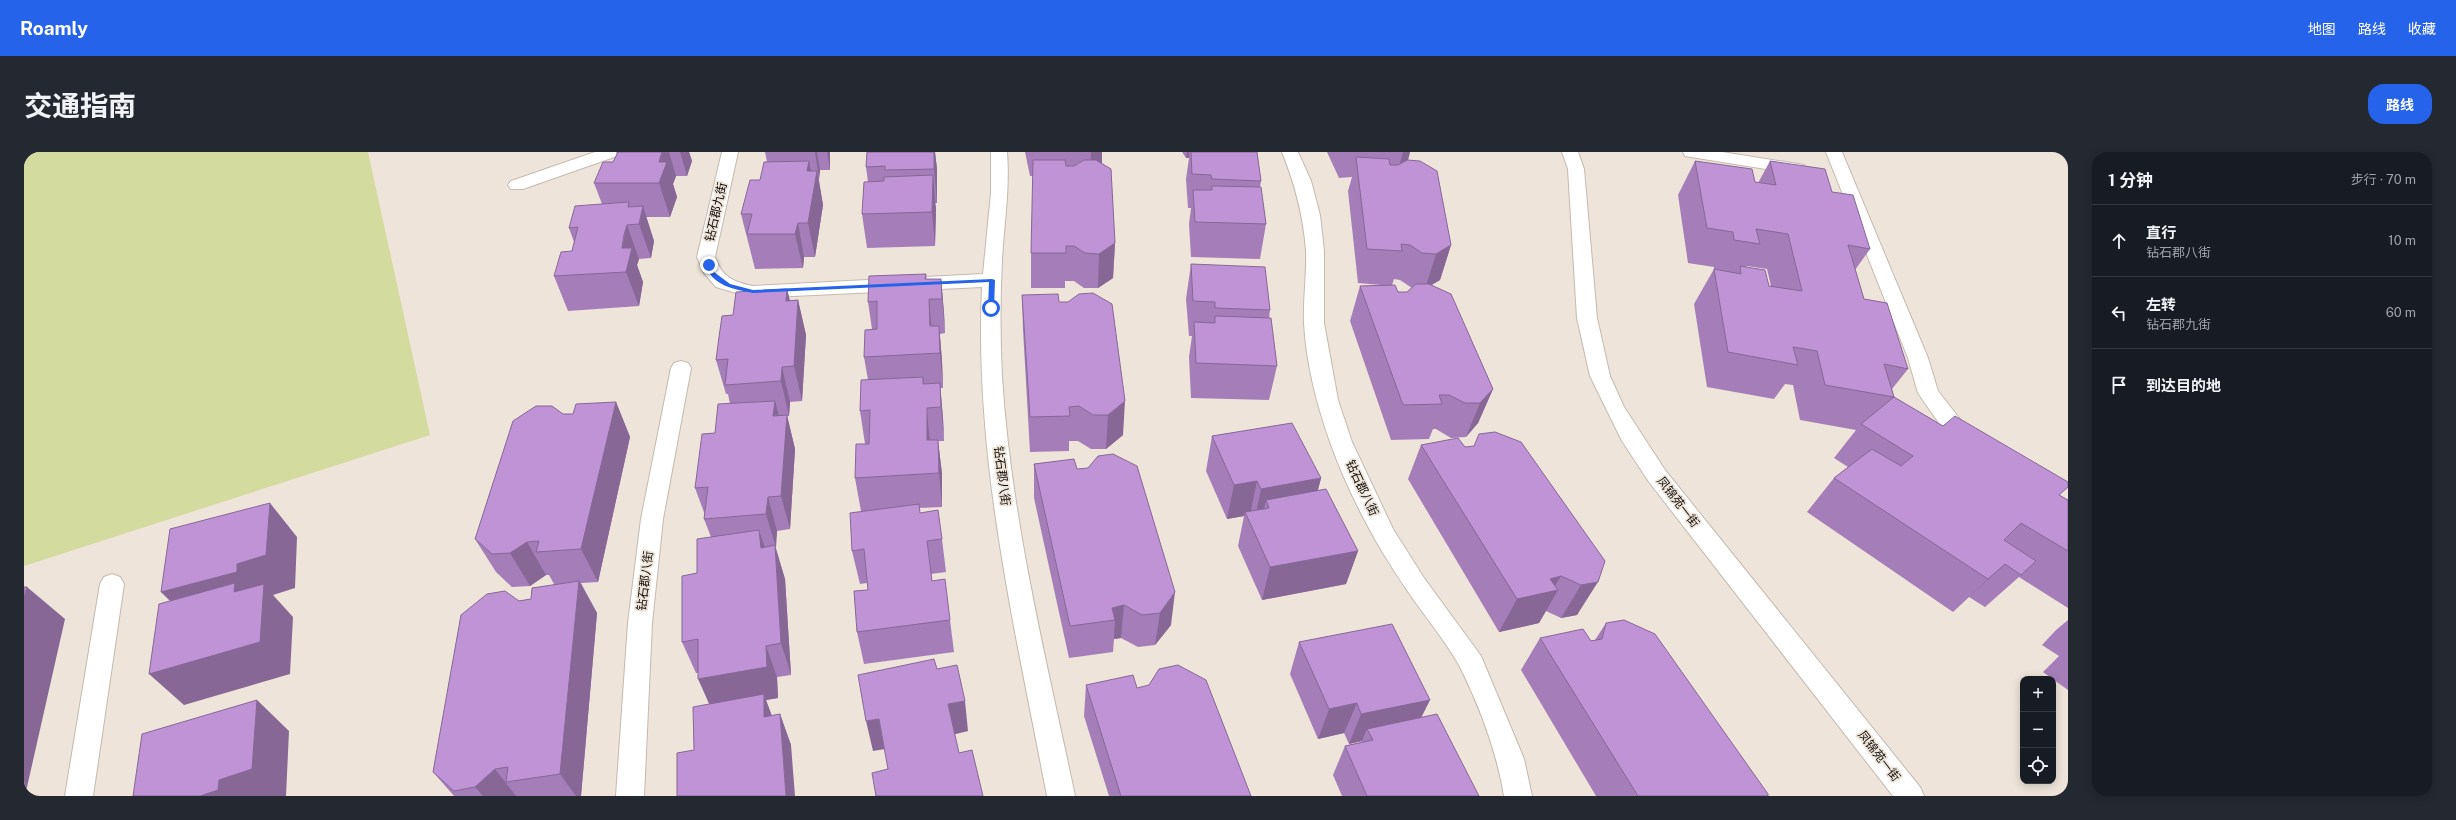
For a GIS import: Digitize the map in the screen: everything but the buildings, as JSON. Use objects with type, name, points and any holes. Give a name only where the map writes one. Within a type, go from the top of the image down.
[{"type":"lane","points":[[517,185],[611,152]]},
{"type":"lane","name":"钻石郡九街","points":[[730,152],[706,257],[711,273],[728,286],[753,292],[992,280]]},
{"type":"lane","name":"钻石郡八街","points":[[999,152],[1000,202],[992,280],[990,322],[992,384],[999,466],[1012,547],[1061,796]]},
{"type":"lane","name":"钻石郡八街","points":[[1290,152],[1302,181],[1311,215],[1315,251],[1314,323],[1319,360],[1341,442],[1360,487],[1384,535],[1416,585],[1472,664],[1511,759],[1518,796]]},
{"type":"lane","name":"凤锦苑一街","points":[[1570,152],[1576,169],[1587,318],[1600,376],[1614,407],[1633,441],[1657,476],[1910,796]]},
{"type":"lane","points":[[1691,152],[1829,174]]},
{"type":"lane","points":[[1834,152],[1829,174],[1918,358],[1928,393],[1958,432],[1989,457]]},
{"type":"lane","name":"钻石郡八街","points":[[630,796],[640,623],[652,526],[681,368]]},
{"type":"lane","points":[[79,796],[112,584]]},
{"type":"green space","points":[[24,152],[368,152],[430,435],[24,566]]},
{"type":"route","points":[[709,265],[711,273],[728,286],[753,292],[992,280],[991,308]]}]
